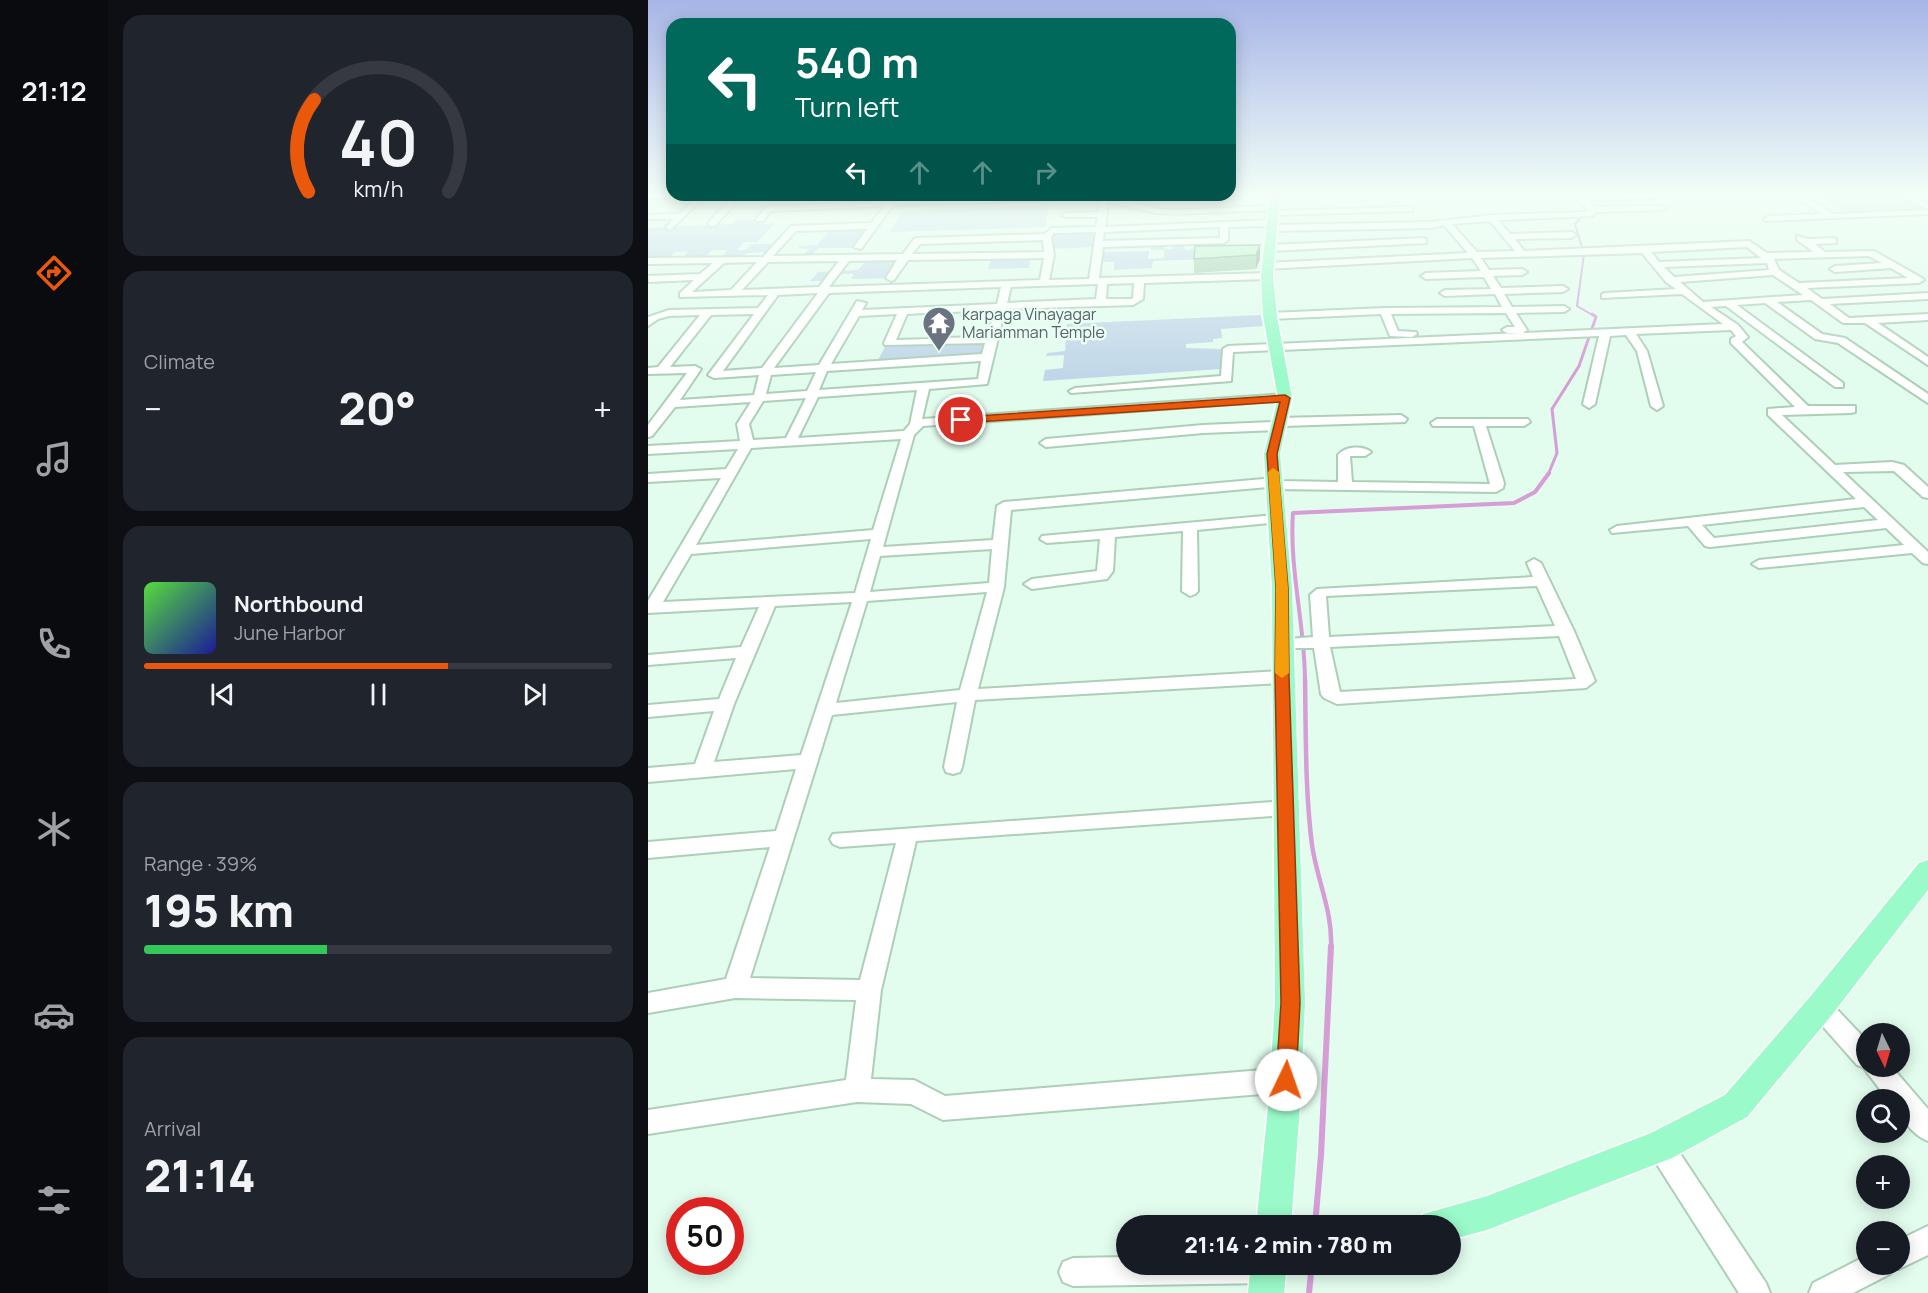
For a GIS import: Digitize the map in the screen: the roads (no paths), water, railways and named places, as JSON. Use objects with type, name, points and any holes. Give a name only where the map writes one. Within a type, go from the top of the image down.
[{"type":"main road","points":[[1269,253],[1267,271],[1270,316],[1285,398],[1272,454],[1275,519],[1282,588],[1290,1003],[1286,1080],[1274,1215]]},
{"type":"main road","points":[[1461,1220],[1487,1213],[1660,1146],[1736,1106],[1820,1007],[1928,870]]},
{"type":"street","points":[[734,293],[772,253]]},
{"type":"street","points":[[891,278],[908,253]]},
{"type":"street","points":[[1098,253],[1101,302]]},
{"type":"street","points":[[648,261],[769,257],[904,258],[942,272],[1007,284],[1139,279],[1474,255],[1542,253]]},
{"type":"street","points":[[1648,253],[1656,266],[1670,280],[1701,305],[1734,327],[1743,337],[1735,341],[1805,410]]},
{"type":"street","points":[[1718,253],[1727,261]]},
{"type":"street","points":[[1762,253],[1768,258],[1775,272],[1847,321],[1928,317]]},
{"type":"street","points":[[1656,266],[1854,253]]},
{"type":"street","points":[[1872,253],[1923,283]]},
{"type":"street","points":[[723,259],[683,295],[869,290],[942,272],[1050,255],[1044,282]]},
{"type":"street","points":[[1385,311],[1394,334],[1522,330],[1474,255]]},
{"type":"street","points":[[650,608],[687,550],[747,444],[743,423],[759,398],[766,371],[846,258]]},
{"type":"street","points":[[1835,268],[1893,265]]},
{"type":"street","points":[[1426,276],[1522,272]]},
{"type":"street","points":[[1670,280],[1775,272]]},
{"type":"street","points":[[648,279],[703,277]]},
{"type":"street","points":[[1695,278],[1767,335],[1788,346],[1839,385]]},
{"type":"street","points":[[855,313],[1133,302],[1138,299],[1139,279]]},
{"type":"street","points":[[1797,286],[1923,283]]},
{"type":"street","points":[[670,404],[983,382],[991,340],[1007,284]]},
{"type":"street","points":[[1445,293],[1563,289]]},
{"type":"street","points":[[790,442],[813,394],[822,368],[869,290]]},
{"type":"street","points":[[1605,296],[1684,291]]},
{"type":"street","points":[[685,381],[710,379],[775,292]]},
{"type":"street","points":[[1701,305],[1767,300],[1928,296]]},
{"type":"street","points":[[1767,300],[1820,337],[1841,340],[1928,399]]},
{"type":"street","points":[[933,342],[946,309]]},
{"type":"street","points":[[1270,316],[1428,309],[1441,312],[1564,309]]},
{"type":"street","points":[[648,323],[658,315],[759,311]]},
{"type":"street","points":[[903,311],[889,343],[991,340]]},
{"type":"street","points":[[662,370],[707,314]]},
{"type":"street","points":[[1913,318],[1928,329]]},
{"type":"street","points":[[1869,321],[1928,362]]},
{"type":"street","points":[[1075,391],[1227,379],[1228,350],[1734,327]]},
{"type":"street","points":[[1629,332],[1642,351],[1657,406]]},
{"type":"street","points":[[1589,404],[1596,333]]},
{"type":"street","points":[[714,375],[987,357]]},
{"type":"street","points":[[648,371],[695,369],[648,434]]},
{"type":"street","points":[[735,988],[861,597],[924,386]]},
{"type":"street","points":[[648,450],[790,442],[912,429],[1285,398]]},
{"type":"street","points":[[1851,409],[1772,412],[1928,560]]},
{"type":"street","points":[[1046,443],[1203,429],[1401,419]]},
{"type":"street","points":[[1437,423],[1524,422]]},
{"type":"street","points":[[953,767],[967,695],[996,587],[1004,506],[1274,484],[1496,488],[1497,483],[1479,423]]},
{"type":"street","points":[[1345,487],[1344,454],[1365,452]]},
{"type":"street","points":[[1832,469],[1892,466],[1899,468],[1928,494]]},
{"type":"street","points":[[648,478],[731,473]]},
{"type":"street","points":[[1617,530],[1867,502]]},
{"type":"street","points":[[1047,539],[1275,519]]},
{"type":"street","points":[[1693,523],[1710,543],[1890,523]]},
{"type":"street","points":[[1190,527],[1190,591]]},
{"type":"street","points":[[687,550],[879,534]]},
{"type":"street","points":[[1032,584],[1102,576],[1105,571],[1108,535]]},
{"type":"street","points":[[874,552],[1000,544]]},
{"type":"street","points":[[1759,564],[1915,548]]},
{"type":"street","points":[[1534,563],[1566,631],[1586,681],[1580,684],[1337,698],[1330,694],[1317,642],[1318,595],[1322,592],[1542,581]]},
{"type":"street","points":[[650,608],[861,597],[996,587]]},
{"type":"street","points":[[702,771],[725,704],[769,602]]},
{"type":"street","points":[[1283,644],[1566,631]]},
{"type":"street","points":[[648,660],[747,652]]},
{"type":"street","points":[[824,710],[967,695],[1282,676]]},
{"type":"street","points":[[648,711],[725,704]]},
{"type":"street","points":[[648,775],[808,761]]},
{"type":"street","points":[[840,839],[1286,808]]},
{"type":"street","points":[[857,1090],[869,990],[908,834]]},
{"type":"street","points":[[648,850],[783,838]]},
{"type":"street","points":[[648,1004],[735,988],[869,990]]},
{"type":"street","points":[[1820,1007],[1856,1046]]},
{"type":"street","points":[[1884,1077],[1928,1128]]},
{"type":"street","points":[[648,1122],[857,1090],[914,1092],[943,1108],[1286,1080]]},
{"type":"street","points":[[1660,1146],[1756,1293]]},
{"type":"street","points":[[1910,1249],[1928,1240]]},
{"type":"street","points":[[1072,1272],[1116,1272]]},
{"type":"street","points":[[1823,1293],[1858,1275]]},
{"type":"waterway","points":[[1584,253],[1577,306],[1594,316]]},
{"type":"waterway","points":[[1549,474],[1557,453],[1552,409],[1579,366],[1596,317],[1592,314]]},
{"type":"waterway","points":[[1305,681],[1303,639],[1293,555],[1293,513],[1514,503],[1535,492],[1549,474]]},
{"type":"waterway","points":[[1305,679],[1308,804],[1314,858],[1330,922],[1331,946]]},
{"type":"waterway","points":[[1316,1215],[1331,946]]},
{"type":"waterway","points":[[1309,1293],[1311,1275]]},
{"type":"place","name":"karpaga Vinayagar Mariamman Temple","points":[[939,352]]}]
